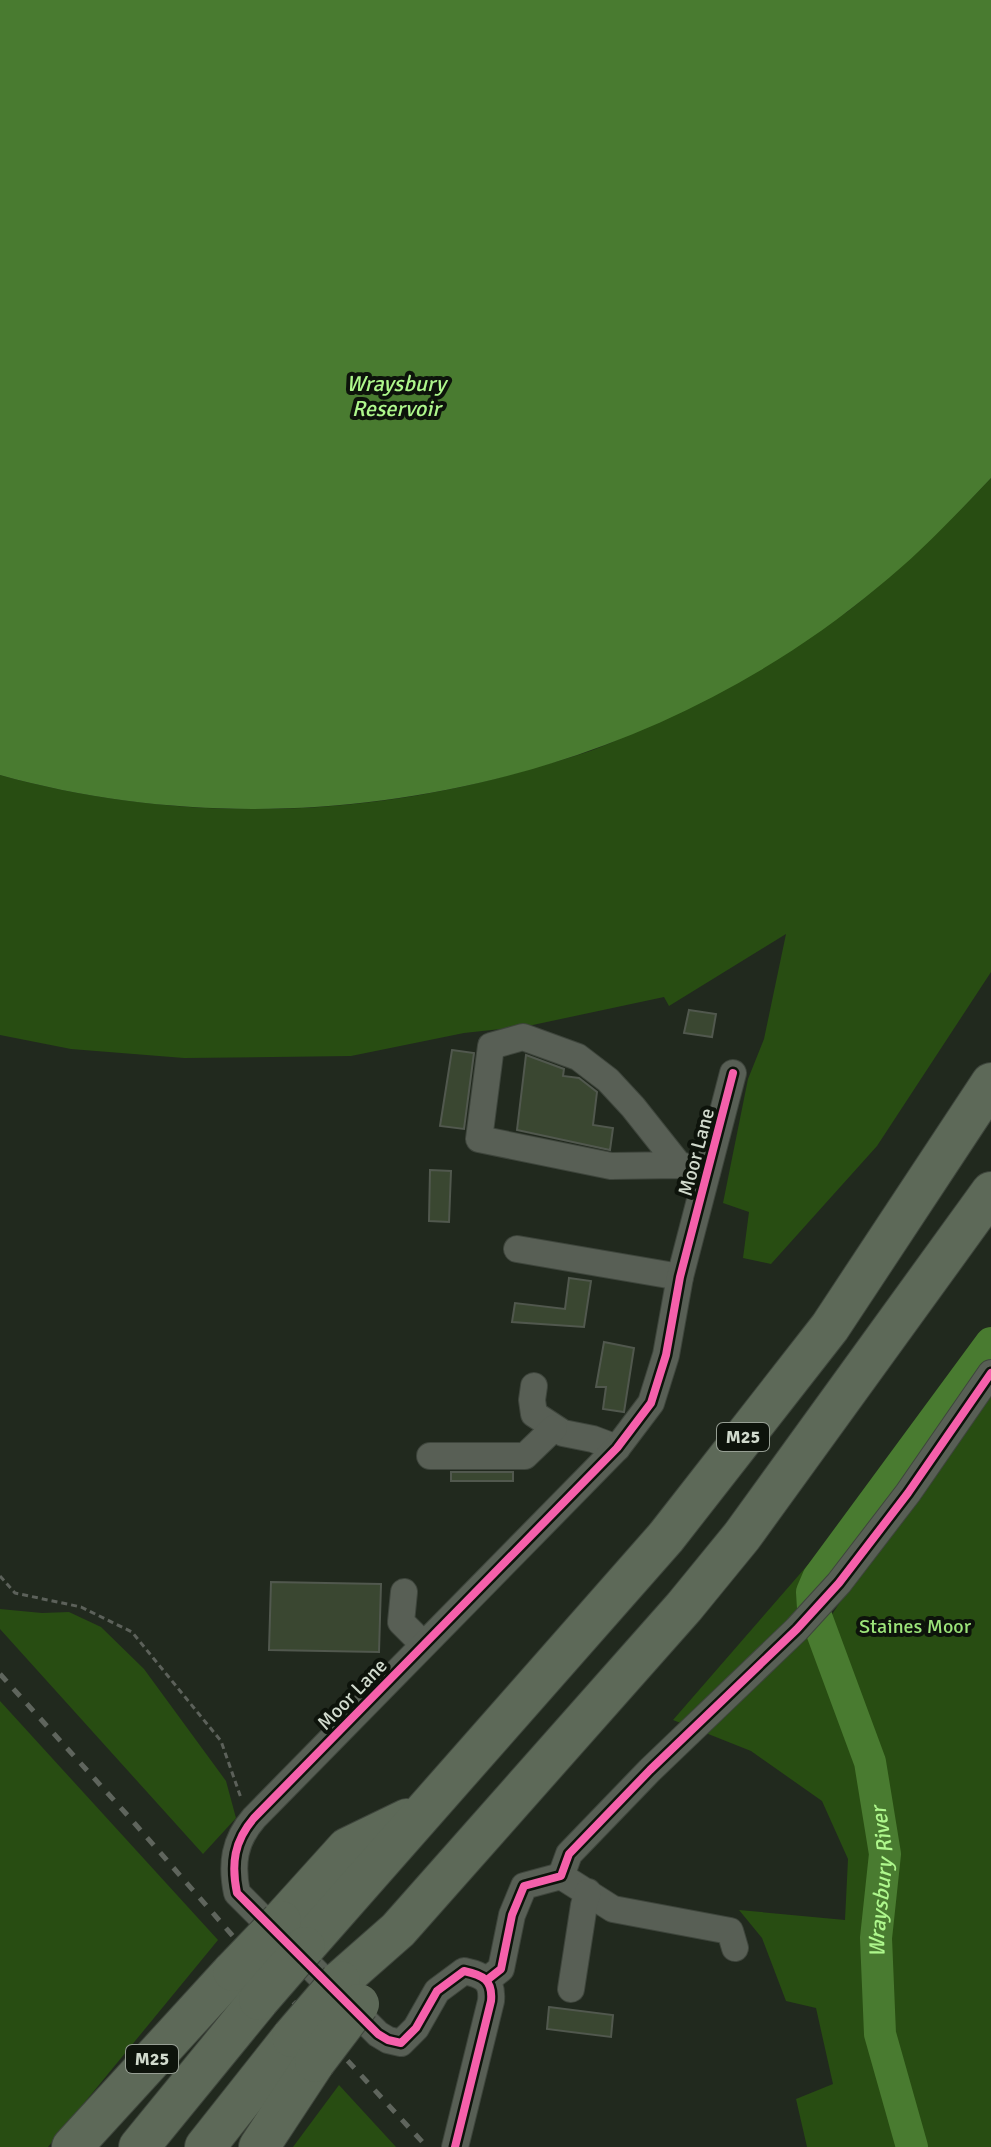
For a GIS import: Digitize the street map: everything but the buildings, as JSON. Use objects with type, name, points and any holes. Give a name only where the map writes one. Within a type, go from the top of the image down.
[{"type":"highway","name":"M25","points":[[72,2147],[246,1986],[293,1934],[347,1848],[422,1812],[666,1537],[830,1327],[991,1083]]},
{"type":"highway","name":"M25","points":[[205,2147],[304,2050],[398,1930],[684,1607],[742,1536],[991,1192]]},
{"type":"highway","name":"M25","points":[[139,2147],[246,1986]]},
{"type":"highway","name":"M25","points":[[259,2147],[304,2050]]},
{"type":"street","points":[[679,1165],[608,1080],[578,1057],[523,1037],[491,1046],[479,1139],[611,1166],[679,1165],[707,1171]]},
{"type":"street","name":"Moor Lane","points":[[487,1980],[482,1974],[464,1971],[437,1991],[416,2028],[401,2043],[388,2040],[378,2034],[237,1893],[232,1869],[243,1831],[254,1818],[617,1448],[651,1403],[675,1317],[680,1277],[733,1073]]},
{"type":"street","points":[[517,1249],[680,1277]]},
{"type":"street","points":[[561,1876],[569,1854],[650,1770],[797,1629],[839,1583],[908,1493],[991,1373]]},
{"type":"street","points":[[534,1386],[534,1414],[563,1433],[617,1448]]},
{"type":"street","points":[[430,1456],[525,1456],[554,1428]]},
{"type":"street","points":[[404,1592],[401,1622],[423,1644]]},
{"type":"street","points":[[458,2138],[491,2001],[492,1991],[487,1980],[501,1969],[512,1915],[524,1886],[561,1876],[613,1909],[730,1931],[735,1948]]},
{"type":"street","points":[[571,1989],[588,1892]]},
{"type":"path","points":[[0,1576],[15,1593],[81,1607],[132,1632],[221,1741],[245,1809],[254,1818]]},
{"type":"green space","points":[[991,478],[991,972],[877,1146],[771,1264],[743,1258],[749,1212],[723,1203],[748,1079],[764,1039],[786,934],[669,1006],[664,997],[528,1026],[464,1033],[351,1056],[184,1058],[71,1049],[0,1035],[0,775],[66,791],[132,801],[200,808],[267,809],[335,806],[402,798],[468,785],[566,759],[629,734],[847,612],[922,548]]},
{"type":"green space","name":"Staines Moor","points":[[991,1378],[991,2147],[807,2147],[796,2099],[833,2084],[816,2008],[786,2001],[762,1938],[739,1910],[845,1920],[848,1859],[822,1801],[751,1751],[673,1720],[839,1529],[831,1616]]},
{"type":"green space","points":[[0,1609],[69,1612],[101,1627],[144,1669],[226,1781],[236,1818],[203,1854],[0,1629]]},
{"type":"green space","points":[[0,1701],[218,1940],[48,2147],[0,2147]]},
{"type":"green space","points":[[339,2085],[396,2147],[293,2147]]},
{"type":"water","name":"Wraysbury Reservoir","points":[[0,0],[991,0],[991,478],[878,587],[784,656],[682,712],[574,756],[462,787],[346,804],[230,809],[114,799],[0,775]]},
{"type":"waterway","name":"Wraysbury River","points":[[912,2147],[880,2034],[876,1938],[885,1854],[870,1762],[813,1608],[812,1592],[818,1578],[991,1343]]},
{"type":"railway","points":[[0,1674],[232,1935],[427,2147]]},
{"type":"cycle path","points":[[455,2147],[491,2001],[488,1983],[477,1974],[464,1971],[437,1991],[416,2028],[401,2043],[388,2040],[378,2034],[237,1893],[234,1872],[238,1844],[254,1818],[617,1448],[651,1403],[666,1355],[680,1277],[733,1073]]},
{"type":"cycle path","points":[[487,1980],[501,1969],[512,1915],[524,1886],[561,1876],[569,1854],[650,1770],[797,1629],[839,1583],[908,1493],[991,1373]]}]
